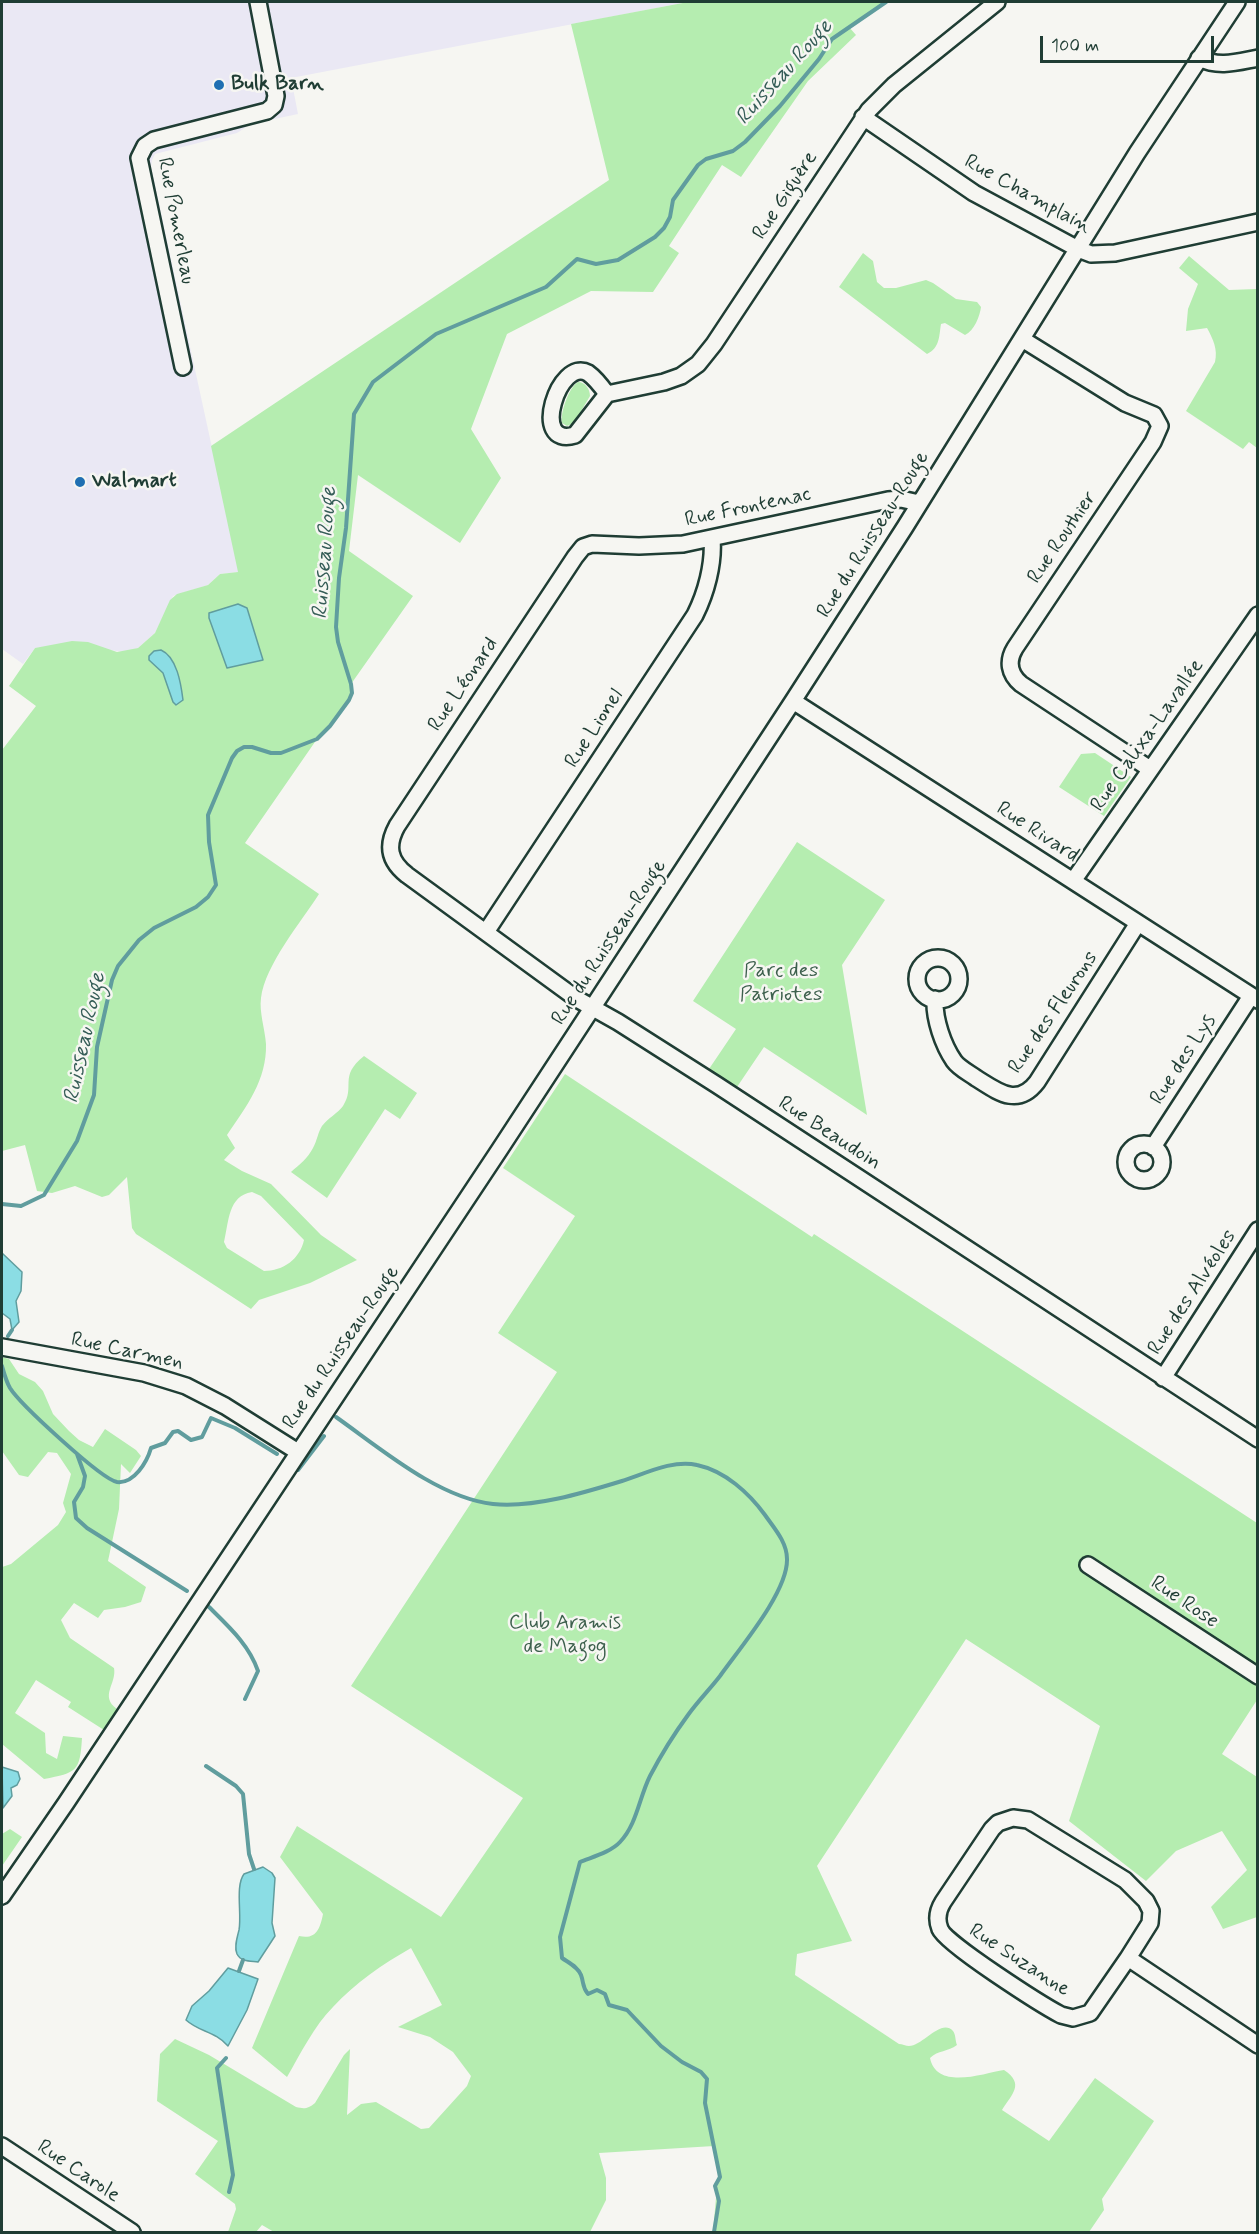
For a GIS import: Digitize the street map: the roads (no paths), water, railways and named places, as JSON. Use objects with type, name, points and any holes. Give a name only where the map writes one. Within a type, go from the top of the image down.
[{"type":"street","name":"Rue Pomerleau","points":[[183,367],[139,165],[140,156],[145,146],[152,141],[273,108],[276,96],[258,2]]},
{"type":"street","name":"Rue Giguère","points":[[607,394],[670,380],[698,364],[714,344],[863,117],[894,85],[997,2]]},
{"type":"street","name":"Rue du Ruisseau-Rouge","points":[[2,1896],[593,1008],[794,701],[1137,153],[1237,2]]},
{"type":"street","points":[[1200,58],[1211,63],[1223,64],[1257,58]]},
{"type":"street","name":"Rue Champlain","points":[[863,117],[974,193],[1091,254],[1115,253],[1257,222]]},
{"type":"street","name":"Rue Routhier","points":[[1022,339],[1125,403],[1154,415],[1160,422],[1160,430],[1153,442],[1015,648],[1010,660],[1012,674],[1021,684],[1150,769]]},
{"type":"street","name":"Rue Frontenac","points":[[583,547],[592,544],[668,545],[711,539],[888,500],[907,499],[919,503]]},
{"type":"street","name":"Rue Lionel","points":[[486,932],[695,615],[706,585],[712,551],[711,539]]},
{"type":"street","name":"Rue Léonard","points":[[390,851],[390,839],[397,826],[583,547]]},
{"type":"street","name":"Rue Calixa-Lavallée","points":[[1073,881],[1257,615]]},
{"type":"street","name":"Rue Rivard","points":[[794,701],[1254,998]]},
{"type":"street","name":"Rue Beaudoin","points":[[390,851],[396,865],[401,870],[593,1008],[698,1073],[1257,1439]]},
{"type":"street","name":"Rue des Fleurons","points":[[935,999],[937,1021],[956,1064],[999,1092],[1009,1096],[1020,1095],[1030,1090],[1037,1082],[1138,923]]},
{"type":"street","name":"Rue des Lys","points":[[1153,1147],[1254,998]]},
{"type":"street","name":"Rue des Alvéoles","points":[[1163,1378],[1257,1230]]},
{"type":"street","name":"Rue Carmen","points":[[2,1347],[144,1373],[186,1386],[225,1406],[298,1452]]},
{"type":"street","name":"Rue Rose","points":[[1088,1565],[1257,1676]]},
{"type":"street","name":"Rue Suzanne","points":[[1021,1818],[1048,1831],[1125,1880],[1146,1901],[1151,1911],[1150,1923],[1128,1958],[1094,2010],[1084,2016],[1067,2017],[1054,2011],[955,1946],[940,1929],[938,1915],[943,1902],[992,1829],[1005,1820],[1021,1818]]},
{"type":"street","points":[[1128,1958],[1257,2045]]},
{"type":"street","name":"Rue Carole","points":[[2,2146],[132,2232]]},
{"type":"water","points":[[238,604],[247,608],[263,660],[227,668],[209,613]]},
{"type":"water","points":[[161,650],[171,659],[179,679],[183,700],[176,705],[163,673],[149,660],[149,656],[154,651]]},
{"type":"water","points":[[2,1253],[22,1272],[21,1291],[16,1301],[19,1322],[12,1330],[10,1319],[2,1313]]},
{"type":"water","points":[[2,1767],[18,1772],[20,1779],[17,1785],[11,1788],[12,1796],[3,1808]]},
{"type":"water","points":[[263,1867],[275,1878],[272,1923],[275,1936],[258,1962],[246,1961],[236,1951],[240,1923],[241,1879],[244,1874]]},
{"type":"water","points":[[228,1968],[258,1979],[247,2010],[228,2046],[218,2037],[186,2020],[192,2006],[209,1991]]},
{"type":"waterway","name":"Ruisseau Rouge","points":[[2,1204],[21,1206],[44,1195],[77,1141],[94,1095],[97,1047],[112,980],[118,966],[139,940],[154,928],[196,907],[208,897],[216,885],[209,842],[208,815],[232,758],[244,747],[281,753],[317,739],[330,726],[349,700],[352,693],[351,684],[338,642],[336,627],[339,578],[346,528],[354,414],[373,382],[436,334],[546,287],[577,259],[596,264],[618,260],[655,237],[670,217],[673,200],[698,165],[706,159],[733,151],[745,142],[780,106],[819,59],[832,39],[886,2]]},
{"type":"waterway","points":[[8,1336],[12,1330]]},
{"type":"waterway","points":[[2,1366],[6,1380],[17,1397],[61,1440],[108,1478],[117,1482],[129,1480],[134,1476],[143,1465],[151,1448],[165,1443],[173,1432],[178,1431],[191,1440],[202,1437],[211,1418],[235,1428],[277,1454]]},
{"type":"waterway","points":[[336,1417],[391,1457],[431,1482],[472,1500],[493,1504],[542,1502],[607,1486],[659,1468],[678,1464],[697,1465],[717,1472],[744,1491],[765,1515],[782,1541],[787,1559],[780,1587],[750,1636],[692,1710],[668,1745],[646,1784],[626,1835],[612,1849],[580,1862],[560,1937],[562,1958],[580,1972],[588,1994],[597,1990],[605,1994],[609,2005],[627,2010],[661,2046],[682,2062],[701,2072],[707,2079],[705,2103],[720,2177],[715,2186],[719,2201],[714,2232]]},
{"type":"waterway","points":[[298,1470],[324,1436]]},
{"type":"waterway","points":[[77,1454],[85,1476],[83,1487],[74,1502],[76,1518],[87,1528],[187,1591]]},
{"type":"waterway","points":[[207,1605],[230,1628],[254,1661],[258,1671],[245,1699]]},
{"type":"waterway","points":[[206,1766],[236,1786],[243,1794],[249,1854],[254,1869]]},
{"type":"waterway","points":[[239,1971],[243,1960]]},
{"type":"waterway","points":[[226,2058],[217,2068],[233,2175],[229,2192]]},
{"type":"place","name":"Bulk Barn","points":[[219,85]]},
{"type":"place","name":"Walmart","points":[[80,482]]},
{"type":"park label","name":"Parc des Patriotes","points":[[781,984]]},
{"type":"park label","name":"Club Aramis de Magog","points":[[565,1636]]}]
